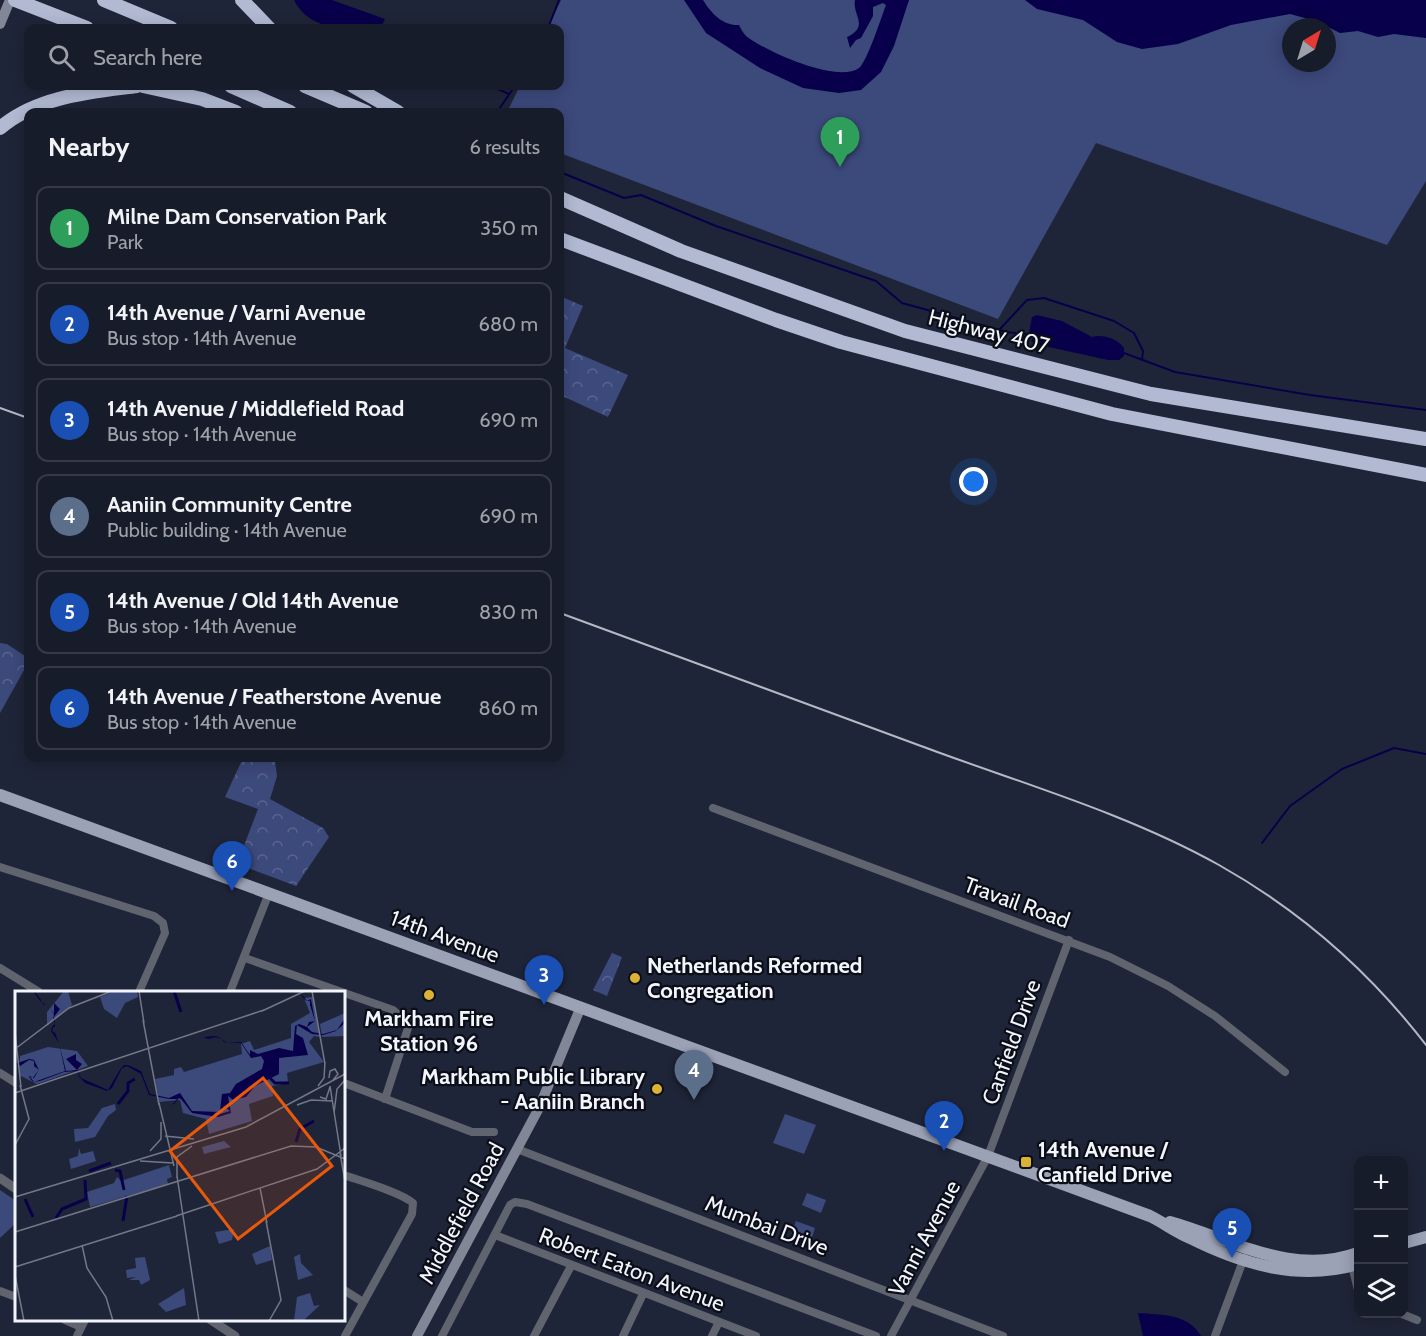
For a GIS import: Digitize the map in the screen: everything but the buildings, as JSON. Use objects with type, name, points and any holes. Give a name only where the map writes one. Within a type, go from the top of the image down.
[{"type":"highway","points":[[10,0],[77,24]]},
{"type":"highway","points":[[104,0],[161,24]]},
{"type":"highway","points":[[242,0],[265,24]]},
{"type":"highway","points":[[33,108],[70,96],[110,90]]},
{"type":"highway","points":[[161,90],[202,99],[226,108]]},
{"type":"highway","points":[[240,90],[281,108]]},
{"type":"highway","points":[[314,90],[357,108]]},
{"type":"highway","points":[[360,90],[391,108]]},
{"type":"highway","points":[[0,128],[24,112]]},
{"type":"highway","name":"Highway 407","points":[[564,200],[681,251],[905,331],[1151,394],[1426,440]]},
{"type":"highway","points":[[564,241],[841,342],[1112,414],[1426,475]]},
{"type":"main road","points":[[0,24],[10,0]]},
{"type":"main road","name":"14th Avenue","points":[[0,795],[580,1009],[988,1156],[1146,1215],[1192,1239],[1246,1253],[1310,1262],[1326,1261],[1354,1254]]},
{"type":"main road","name":"Middlefield Road","points":[[417,1336],[539,1108],[580,1009]]},
{"type":"main road","points":[[1408,1242],[1426,1237]]},
{"type":"main road","name":"14th Avenue","points":[[1246,1253],[1275,1269],[1301,1273],[1326,1272],[1354,1265]]},
{"type":"street","name":"Travail Road","points":[[713,808],[1069,940],[1168,986],[1215,1016],[1285,1072]]},
{"type":"street","points":[[1,870],[154,916],[163,923],[165,933],[140,991]]},
{"type":"street","points":[[231,991],[269,893]]},
{"type":"street","name":"Canfield Drive","points":[[988,1156],[1069,940]]},
{"type":"street","points":[[245,958],[340,991]]},
{"type":"street","points":[[0,968],[36,991]]},
{"type":"street","points":[[345,993],[377,1004],[401,1016],[408,1028],[386,1099]]},
{"type":"street","points":[[0,1073],[15,1082]]},
{"type":"street","points":[[345,1083],[472,1132],[494,1132]]},
{"type":"street","name":"Mumbai Drive","points":[[517,1149],[816,1263],[911,1303],[1003,1336]]},
{"type":"street","name":"Vanni Avenue","points":[[891,1336],[911,1303],[988,1156]]},
{"type":"street","points":[[345,1175],[394,1195],[404,1196],[412,1203],[412,1214],[345,1336]]},
{"type":"street","points":[[0,1178],[15,1188]]},
{"type":"street","points":[[442,1336],[510,1205],[515,1202],[876,1336]]},
{"type":"street","name":"Robert Eaton Avenue","points":[[495,1235],[756,1336]]},
{"type":"street","points":[[1215,1336],[1246,1253]]},
{"type":"street","points":[[534,1336],[571,1266]]},
{"type":"street","points":[[0,1291],[15,1298]]},
{"type":"street","points":[[345,1291],[363,1302]]},
{"type":"street","points":[[623,1336],[643,1294]]},
{"type":"street","points":[[1408,1316],[1417,1320]]},
{"type":"street","points":[[212,1321],[235,1336]]},
{"type":"street","points":[[712,1336],[719,1322]]},
{"type":"street","points":[[77,1336],[83,1323]]},
{"type":"street","points":[[975,1336],[980,1328]]},
{"type":"green space","points":[[561,0],[1426,0],[1426,181],[1387,245],[1096,143],[998,319],[564,155],[564,108],[509,108],[518,90],[564,90],[564,24],[550,24]]},
{"type":"green space","points":[[564,298],[583,306],[565,348],[628,375],[608,417],[564,397]]},
{"type":"green space","points":[[0,643],[7,644],[24,655],[24,670],[0,713]]},
{"type":"green space","points":[[241,762],[275,762],[277,776],[270,799],[323,828],[329,837],[296,886],[237,864],[258,809],[225,797]]},
{"type":"green space","points":[[612,953],[622,957],[607,996],[593,990]]},
{"type":"green space","points":[[785,1114],[816,1125],[804,1154],[773,1143]]},
{"type":"green space","points":[[0,1190],[15,1200],[15,1224],[0,1238]]},
{"type":"green space","points":[[807,1193],[826,1200],[821,1213],[802,1205]]},
{"type":"green space","points":[[796,1221],[815,1228],[811,1241],[791,1234]]},
{"type":"shaded area","points":[[294,0],[332,0],[385,19],[383,24],[321,24],[301,11]]},
{"type":"shaded area","points":[[684,0],[703,0],[718,18],[733,25],[739,25],[746,36],[784,57],[819,69],[849,72],[859,68],[862,64],[886,5],[883,3],[873,7],[873,16],[861,38],[856,40],[850,48],[847,37],[858,29],[859,24],[855,0],[909,0],[894,46],[881,72],[861,90],[839,93],[803,88],[760,68],[706,33]]},
{"type":"shaded area","points":[[1025,0],[1426,0],[1426,38],[1394,34],[1378,37],[1358,31],[1340,33],[1336,31],[1336,18],[1305,18],[1290,14],[1231,25],[1178,44],[1142,49],[1117,42],[1083,20],[1037,9]]},
{"type":"shaded area","points":[[1037,315],[1062,321],[1092,337],[1113,339],[1124,348],[1124,356],[1119,360],[1108,360],[1035,344],[1031,341],[1035,335],[1029,333],[1032,317]]},
{"type":"shaded area","points":[[1138,1313],[1181,1319],[1196,1328],[1201,1336],[1143,1336]]},
{"type":"waterway","points":[[550,24],[559,0]]},
{"type":"waterway","points":[[500,90],[509,94]]},
{"type":"waterway","points":[[500,108],[512,90]]},
{"type":"waterway","points":[[564,174],[624,198],[641,195],[716,226],[876,281],[902,303],[1007,332],[1035,335]]},
{"type":"waterway","points":[[1000,329],[1027,300],[1044,298],[1114,321],[1134,333],[1143,351],[1142,360]]},
{"type":"waterway","points":[[1124,353],[1175,372],[1310,395],[1426,410]]},
{"type":"waterway","points":[[1262,843],[1290,806],[1342,769],[1394,748],[1426,754]]},
{"type":"railway","points":[[0,408],[24,417]]},
{"type":"railway","points":[[564,614],[1110,814],[1184,846],[1249,883],[1332,944],[1381,992],[1426,1045]]},
{"type":"place","name":"Milne Dam Conservation Park","points":[[840,167]]},
{"type":"place","name":"14th Avenue / Featherstone Avenue","points":[[232,891]]},
{"type":"place","name":"Netherlands Reformed Congregation","points":[[635,978]]},
{"type":"place","name":"Markham Fire Station 96","points":[[429,995]]},
{"type":"place","name":"14th Avenue / Middlefield Road","points":[[544,1005]]},
{"type":"place","name":"Markham Public Library - Aaniin Branch","points":[[657,1089]]},
{"type":"place","name":"Aaniin Community Centre","points":[[694,1100]]},
{"type":"place","name":"14th Avenue / Varni Avenue","points":[[944,1151]]},
{"type":"place","name":"14th Avenue / Canfield Drive","points":[[1026,1162]]},
{"type":"place","name":"14th Avenue / Old 14th Avenue","points":[[1232,1258]]}]
